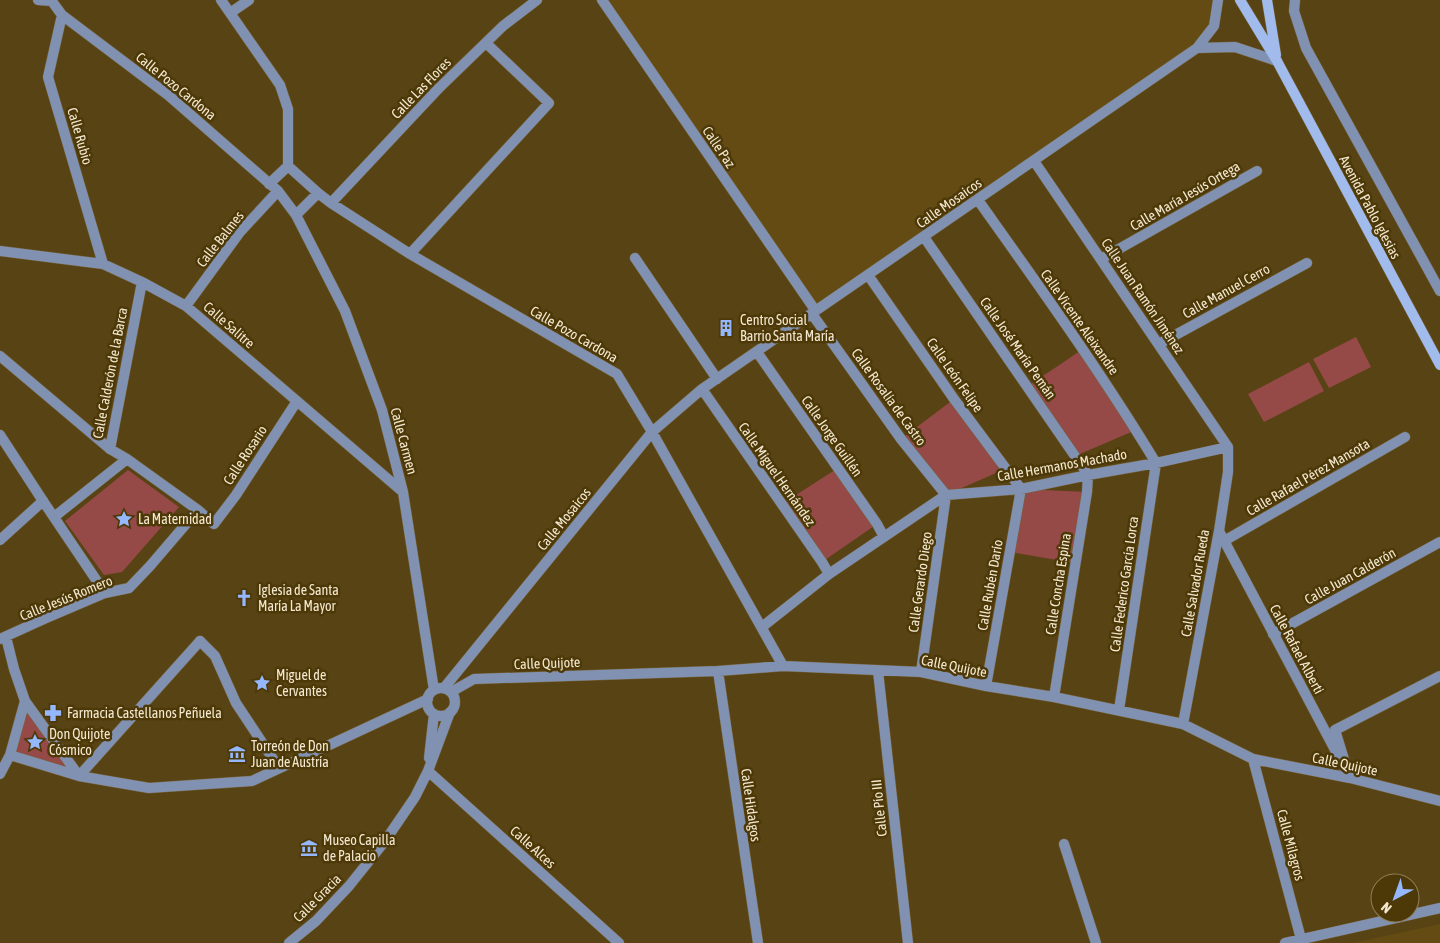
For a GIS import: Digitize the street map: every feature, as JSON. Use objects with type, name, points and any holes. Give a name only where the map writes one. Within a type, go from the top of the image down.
[{"type":"main road","name":"Avenida Pablo Iglesias","points":[[1240,0],[1277,61],[1440,365]]},
{"type":"main road","name":"Avenida Pablo Iglesias","points":[[1267,0],[1277,61]]},
{"type":"street","points":[[38,0],[51,0]]},
{"type":"street","name":"Calle Pozo Cardona","points":[[51,0],[62,14],[168,95],[278,191]]},
{"type":"street","points":[[221,0],[280,85],[288,108],[288,166],[269,184]]},
{"type":"street","points":[[230,13],[249,0]]},
{"type":"street","name":"Calle Las Flores","points":[[331,203],[438,89],[503,26],[537,0]]},
{"type":"street","name":"Calle Paz","points":[[602,0],[813,312]]},
{"type":"street","name":"Calle Mosaicos","points":[[443,690],[652,432],[702,389],[1197,48],[1214,26],[1218,0]]},
{"type":"street","name":"Avenida Pablo Iglesias","points":[[1296,0],[1294,12],[1306,48],[1440,291]]},
{"type":"street","name":"Calle Rubio","points":[[62,14],[48,77],[103,264]]},
{"type":"street","points":[[410,254],[549,103],[486,43]]},
{"type":"street","points":[[1197,48],[1235,47],[1277,61]]},
{"type":"street","name":"Calle Juan Ramón Jiménez","points":[[1034,161],[1228,447]]},
{"type":"street","name":"Calle Pozo Cardona","points":[[288,166],[331,203],[410,254],[616,374],[652,432],[783,666]]},
{"type":"street","name":"Calle María Jesús Ortega","points":[[1101,259],[1257,171]]},
{"type":"street","name":"Calle Carmen","points":[[278,191],[296,215],[345,311],[382,410],[403,492],[443,690]]},
{"type":"street","name":"Calle Balmes","points":[[186,306],[240,232],[278,191]]},
{"type":"street","points":[[296,215],[318,193]]},
{"type":"street","name":"Calle Vicente Aleixandre","points":[[978,200],[1083,349],[1156,463]]},
{"type":"street","name":"Calle José María Pemán","points":[[924,237],[1088,475]]},
{"type":"street","name":"Calle Salitre","points":[[0,251],[103,264],[142,282],[186,306],[403,492]]},
{"type":"street","points":[[635,258],[717,379]]},
{"type":"street","name":"Calle Manuel Cerro","points":[[1159,344],[1307,263]]},
{"type":"street","name":"Calle León Felipe","points":[[868,275],[1021,489]]},
{"type":"street","name":"Calle Calderón de la Barca","points":[[142,282],[110,449],[198,510],[214,524]]},
{"type":"street","name":"Calle Rosalía de Castro","points":[[813,312],[901,439],[946,495]]},
{"type":"street","name":"Calle Jorge Guillén","points":[[757,352],[877,524],[884,537]]},
{"type":"street","points":[[0,356],[110,449]]},
{"type":"street","name":"Calle Miguel Hernández","points":[[702,389],[830,574]]},
{"type":"street","name":"Calle Rosario","points":[[214,524],[236,495],[297,401]]},
{"type":"street","points":[[0,434],[105,594]]},
{"type":"street","name":"Calle Rafael Pérez Mansota","points":[[1224,541],[1405,437]]},
{"type":"street","name":"Calle Hermanos Machado","points":[[762,627],[830,574],[946,495],[1021,489],[1228,447]]},
{"type":"street","name":"Calle Salvador Rueda","points":[[1183,724],[1219,531],[1228,472],[1228,447]]},
{"type":"street","points":[[54,517],[127,459]]},
{"type":"street","name":"Calle Federico García Lorca","points":[[1119,710],[1156,463]]},
{"type":"street","name":"Calle Concha Espina","points":[[1054,697],[1087,492],[1088,475]]},
{"type":"street","name":"Calle Rubén Darío","points":[[986,686],[1021,489]]},
{"type":"street","name":"Calle Gerardo Diego","points":[[921,672],[946,495]]},
{"type":"street","points":[[0,540],[43,501]]},
{"type":"street","name":"Calle Jesús Romero","points":[[3,638],[44,618],[105,594],[128,588],[150,566],[198,510]]},
{"type":"street","name":"Calle Rafael Alberti","points":[[1219,531],[1350,778]]},
{"type":"street","name":"Calle Juan Calderón","points":[[1274,634],[1440,542]]},
{"type":"street","points":[[3,638],[25,701],[78,776]]},
{"type":"street","points":[[78,776],[200,641],[215,656],[236,703],[279,768]]},
{"type":"street","name":"Calle Quijote","points":[[443,690],[474,678],[718,671],[783,666],[921,672],[1183,724],[1253,759],[1350,778],[1440,801]]},
{"type":"street","name":"Calle Hidalgos","points":[[718,671],[758,943]]},
{"type":"street","name":"Calle Pío III","points":[[878,671],[908,943]]},
{"type":"street","points":[[1350,778],[1335,730],[1440,676]]},
{"type":"street","points":[[10,755],[78,776],[149,788],[252,781],[428,699],[443,690],[454,696],[455,705],[450,712],[442,716],[434,714],[428,707],[428,699]]},
{"type":"street","points":[[0,774],[10,755],[25,701]]},
{"type":"street","name":"Calle Gracia","points":[[289,943],[316,921],[349,886],[385,841],[415,797],[428,771],[450,712]]},
{"type":"street","name":"Calle Gracia","points":[[428,771],[434,714]]},
{"type":"street","name":"Calle Milagros","points":[[1253,759],[1302,939]]},
{"type":"street","name":"Calle Alces","points":[[428,771],[619,943]]},
{"type":"street","points":[[1064,844],[1096,943]]},
{"type":"street","points":[[1285,943],[1440,908]]},
{"type":"shaded area","points":[[602,0],[1213,0],[1217,9],[1197,48],[815,310]]},
{"type":"shaded area","points":[[1356,337],[1371,367],[1329,388],[1313,359]]},
{"type":"shaded area","points":[[1083,349],[1136,430],[1075,456],[1028,386]]},
{"type":"shaded area","points":[[1309,362],[1324,391],[1264,422],[1248,394]]},
{"type":"shaded area","points":[[954,399],[1005,469],[946,495],[901,439]]},
{"type":"shaded area","points":[[838,468],[877,524],[822,562],[782,504]]},
{"type":"shaded area","points":[[128,470],[179,507],[122,572],[104,575],[65,521]]},
{"type":"shaded area","points":[[1021,489],[1087,492],[1075,563],[1010,552]]},
{"type":"shaded area","points":[[25,701],[79,776],[10,755]]},
{"type":"shaded area","points":[[1440,924],[1440,943],[1353,943]]},
{"type":"place","name":"Centro Social Barrio Santa María","points":[[726,328]]},
{"type":"place","name":"La Maternidad","points":[[124,519]]},
{"type":"place","name":"Iglesia de Santa María La Mayor","points":[[244,598]]},
{"type":"place","name":"Miguel de Cervantes","points":[[262,683]]},
{"type":"place","name":"Farmacia Castellanos Peñuela","points":[[53,713]]},
{"type":"place","name":"Don Quijote Cósmico","points":[[35,742]]},
{"type":"place","name":"Torreón de Don Juan de Austría","points":[[237,754]]},
{"type":"place","name":"Museo Capilla de Palacio","points":[[309,848]]}]
